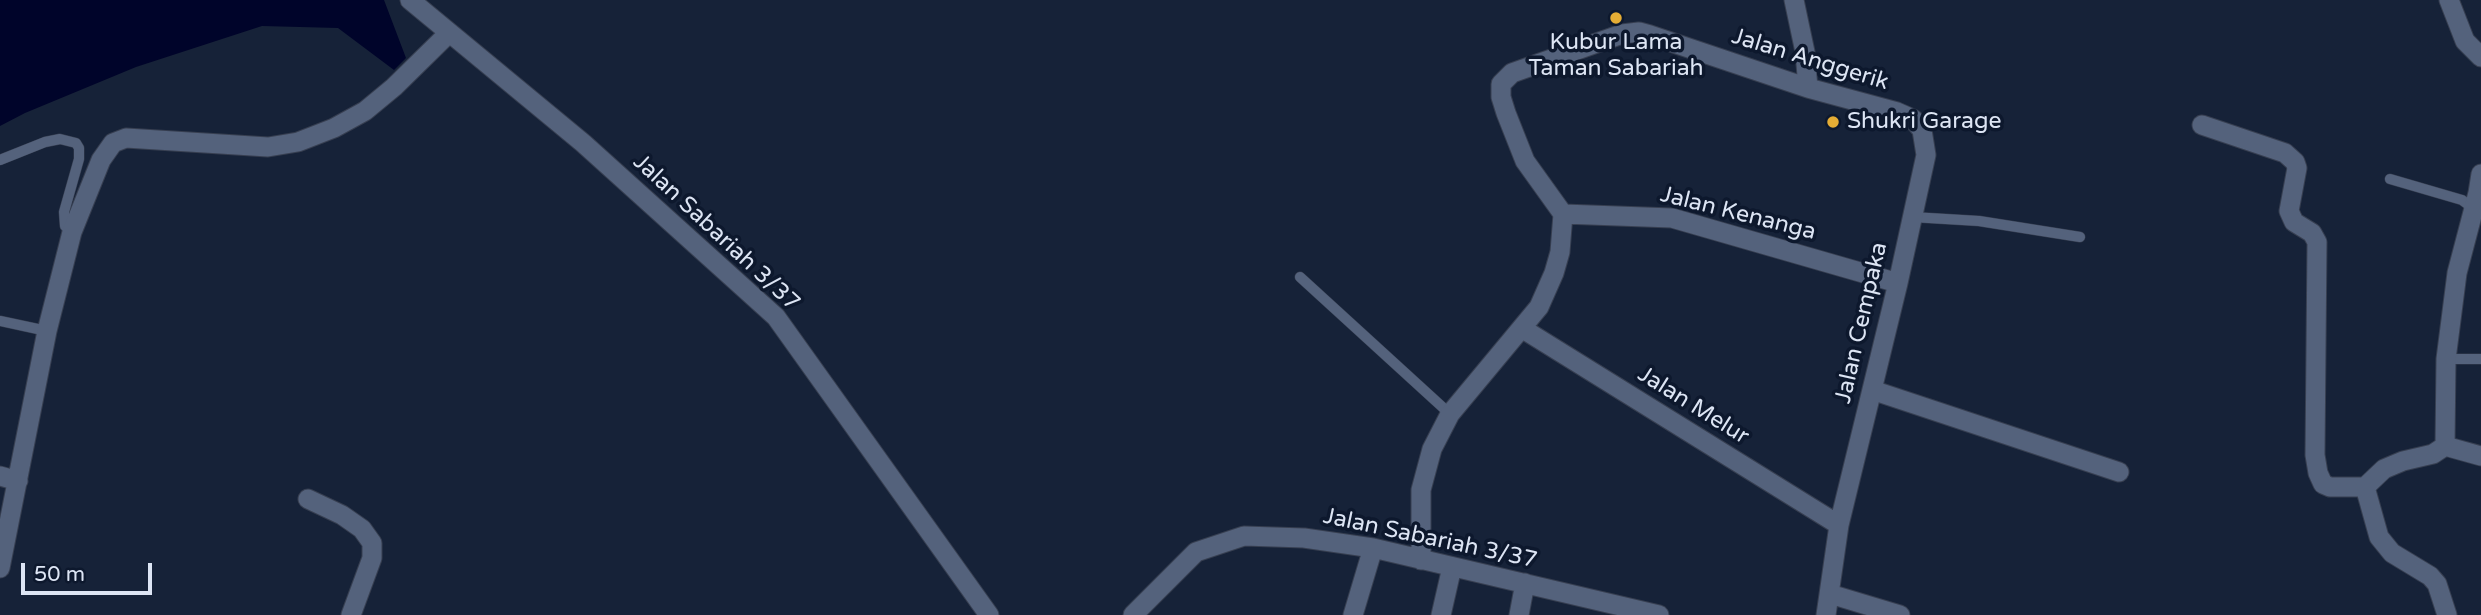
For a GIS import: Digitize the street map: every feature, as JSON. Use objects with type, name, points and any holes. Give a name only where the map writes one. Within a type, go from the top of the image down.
[{"type":"street","name":"Jalan Sabariah 3/37","points":[[410,0],[583,143],[776,317],[989,615]]},
{"type":"street","points":[[1794,0],[1805,52],[1808,88]]},
{"type":"street","points":[[2449,0],[2465,41],[2481,57]]},
{"type":"street","name":"Jalan Anggerik","points":[[1563,214],[1525,161],[1501,97],[1501,84],[1512,73],[1622,34],[1639,32],[1808,88],[1897,112],[1913,119],[1922,130]]},
{"type":"street","points":[[0,568],[9,478],[72,232],[101,160],[113,143],[126,138],[268,147],[298,142],[334,128],[365,111],[394,87],[449,33]]},
{"type":"street","points":[[2202,125],[2285,153],[2294,162],[2296,175],[2289,211],[2294,222],[2312,233],[2317,247],[2314,432],[2318,473],[2323,484],[2330,487],[2365,487],[2384,469],[2433,454],[2445,446],[2481,456]]},
{"type":"street","name":"Jalan Cempaka","points":[[1826,615],[1839,525],[1926,156],[1922,130]]},
{"type":"street","points":[[2445,446],[2446,359],[2457,273],[2481,174]]},
{"type":"street","points":[[1421,560],[1421,490],[1432,449],[1450,414],[1539,307],[1554,273],[1563,214]]},
{"type":"street","name":"Jalan Kenanga","points":[[1563,214],[1672,218],[1898,283]]},
{"type":"street","name":"Jalan Melur","points":[[1522,329],[1839,525]]},
{"type":"street","points":[[1872,390],[2119,472]]},
{"type":"street","points":[[2365,487],[2379,537],[2392,553],[2430,576],[2437,584],[2447,615]]},
{"type":"street","points":[[308,499],[342,515],[362,529],[372,543],[372,558],[351,615]]},
{"type":"street","name":"Jalan Sabariah 3/37","points":[[1133,615],[1152,593],[1196,552],[1244,536],[1304,538],[1373,548],[1659,615]]},
{"type":"street","points":[[1353,615],[1373,548]]},
{"type":"street","points":[[1441,615],[1452,567]]},
{"type":"street","points":[[1518,615],[1525,583]]},
{"type":"street","points":[[1830,594],[1900,615]]},
{"type":"lane","points":[[0,160],[45,142],[60,139],[76,142],[79,159],[64,212],[65,226],[72,232]]},
{"type":"lane","points":[[2390,179],[2462,200],[2474,209]]},
{"type":"lane","points":[[1912,217],[1979,221],[2080,237]]},
{"type":"lane","points":[[1300,277],[1450,414]]},
{"type":"lane","points":[[0,321],[47,331]]},
{"type":"lane","points":[[2446,359],[2481,359]]},
{"type":"water","points":[[0,0],[384,0],[406,58],[394,70],[338,28],[262,26],[136,67],[0,126]]},
{"type":"place","name":"Kubur Lama Taman Sabariah","points":[[1616,18]]},
{"type":"place","name":"Shukri Garage","points":[[1833,122]]}]
